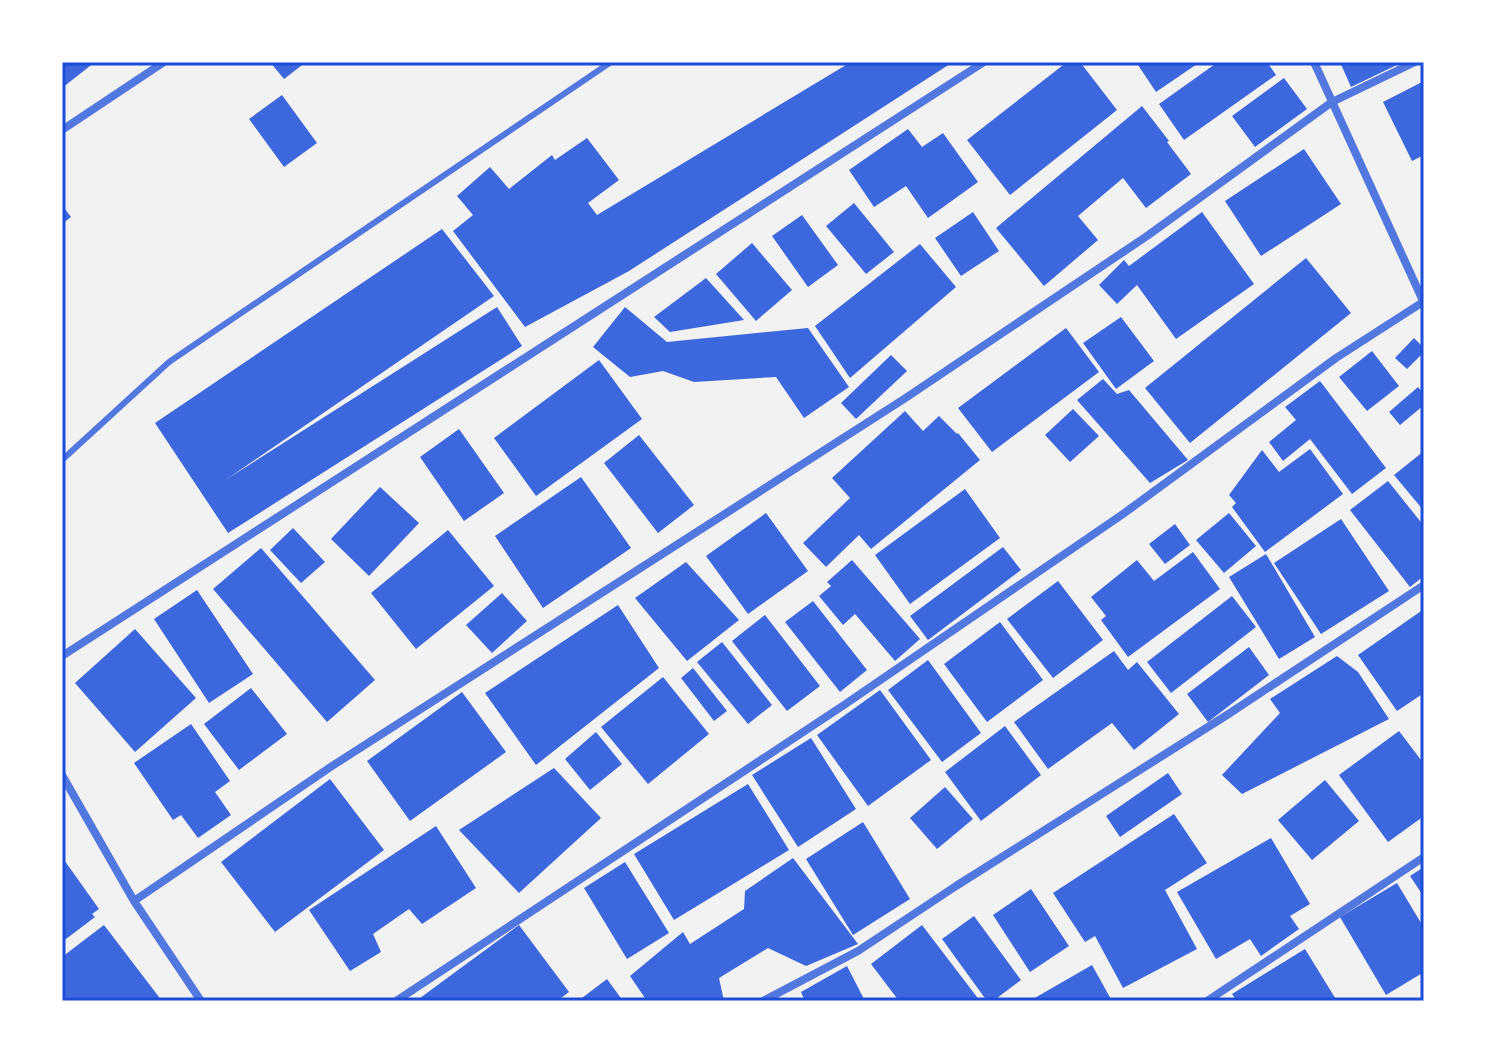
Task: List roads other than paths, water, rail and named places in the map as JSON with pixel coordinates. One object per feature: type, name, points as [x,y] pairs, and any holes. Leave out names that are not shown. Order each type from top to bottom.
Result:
[{"type":"street","points":[[62,130],[164,62]]},
{"type":"street","points":[[62,656],[984,62]]},
{"type":"street","points":[[396,1001],[844,705],[1123,514],[1336,358],[1424,302],[1314,62]]},
{"type":"street","points":[[134,901],[332,766],[904,399],[1147,236],[1332,102],[1415,62]]},
{"type":"street","points":[[763,1001],[858,951],[1424,585]]},
{"type":"street","points":[[62,775],[134,901],[201,1001]]},
{"type":"street","points":[[1207,1001],[1424,857]]},
{"type":"lane","points":[[62,460],[169,362],[611,62]]}]
